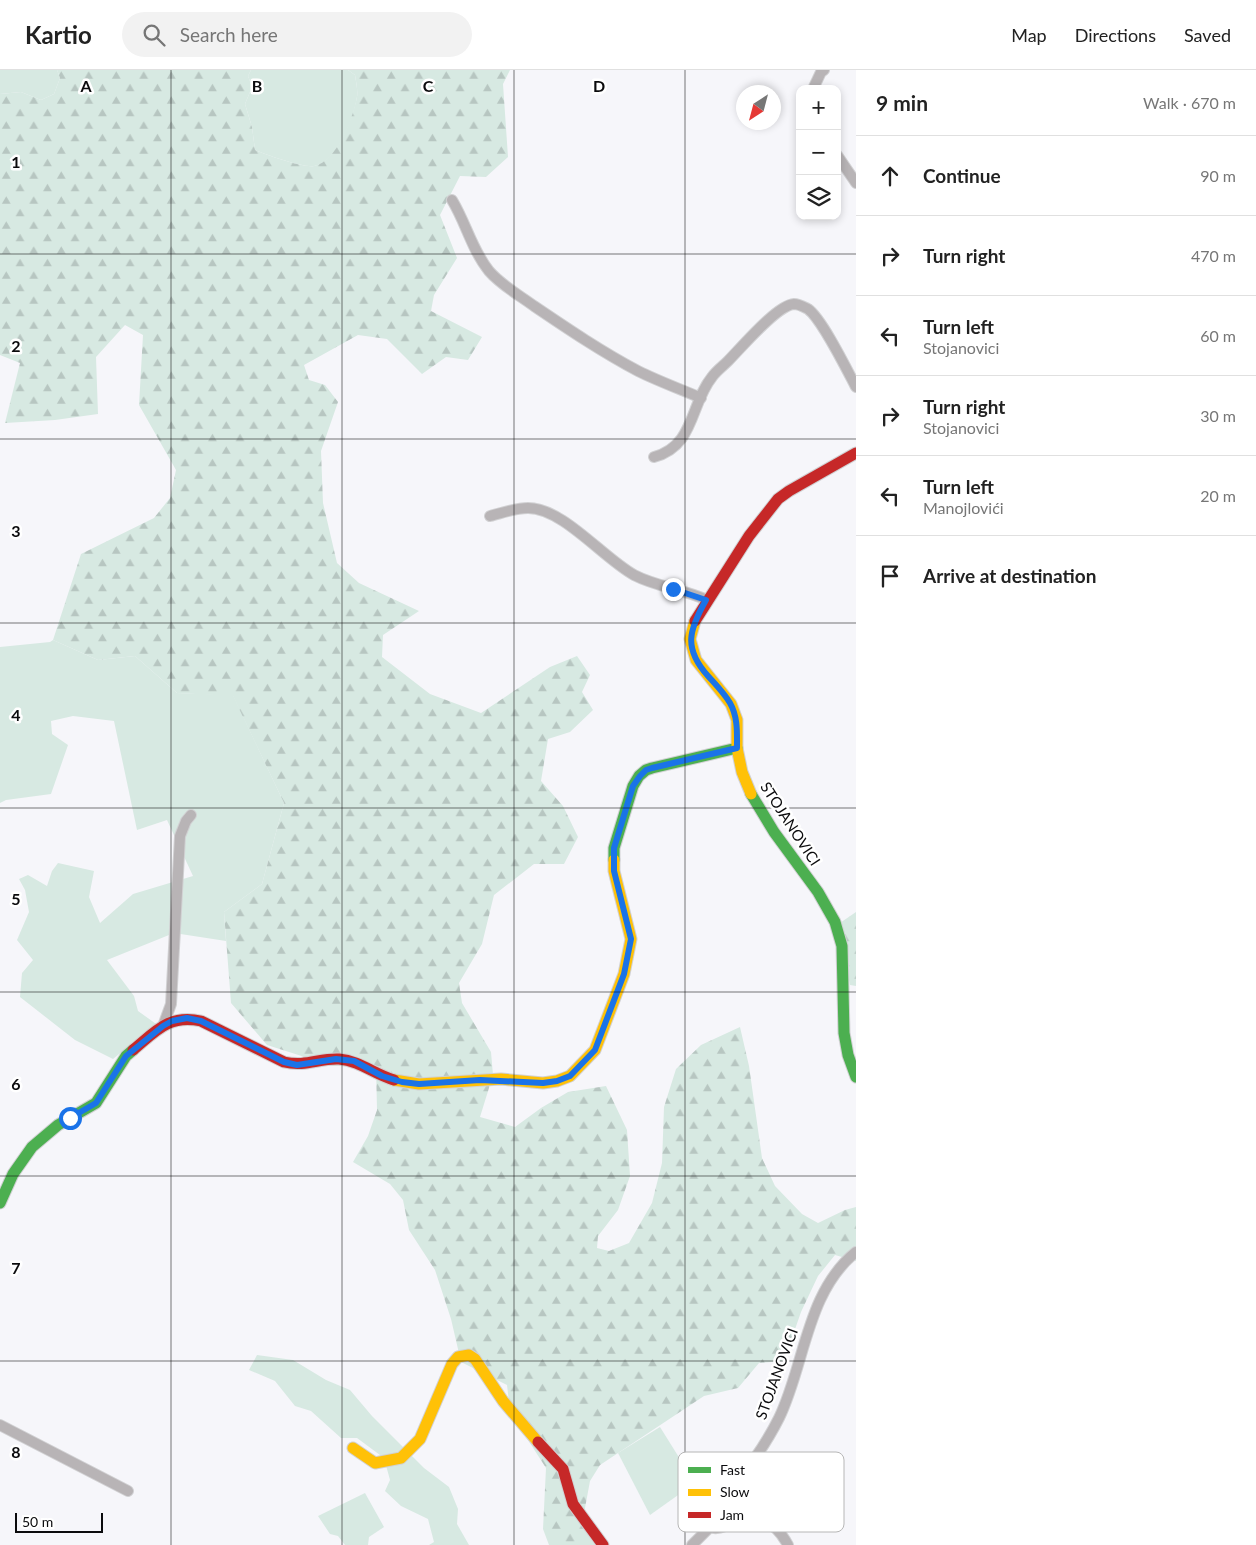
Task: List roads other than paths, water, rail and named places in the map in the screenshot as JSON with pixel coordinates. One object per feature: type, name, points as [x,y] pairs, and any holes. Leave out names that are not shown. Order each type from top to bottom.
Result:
[{"type":"street","points":[[815,85],[821,72],[824,70]]},
{"type":"street","points":[[841,161],[856,183]]},
{"type":"street","points":[[452,200],[478,256],[490,272],[509,288],[568,329],[612,356],[664,383],[701,398]]},
{"type":"street","points":[[654,457],[663,455],[674,448],[685,434],[712,376],[780,310],[793,304],[802,306],[810,311],[818,321],[856,387]]},
{"type":"street","name":"STOJANOVICI","points":[[856,453],[778,499],[748,536],[706,600],[695,621],[690,639],[696,660],[730,704],[736,720],[737,748],[742,772],[753,799],[774,832],[818,892],[836,922],[842,946],[845,1010],[844,1033],[848,1055],[856,1077]]},
{"type":"street","points":[[490,516],[519,508],[544,510],[565,523],[613,561],[636,576],[706,600]]},
{"type":"street","points":[[0,1203],[13,1174],[32,1148],[58,1125],[96,1103],[126,1056],[172,1021],[187,1018],[201,1021],[284,1062],[297,1065],[336,1059],[354,1061],[382,1076],[402,1082],[419,1084],[501,1080],[543,1083],[557,1081],[570,1076],[595,1050],[624,974],[631,939],[614,871],[614,848],[633,786],[646,770],[737,748]]},
{"type":"street","points":[[163,1026],[171,1004],[172,995],[180,836],[186,821],[191,815]]},
{"type":"street","name":"STOJANOVICI","points":[[759,1452],[779,1417],[790,1392],[797,1364],[819,1302],[835,1274],[856,1252]]},
{"type":"street","points":[[353,1448],[375,1463],[401,1458],[420,1439],[452,1364],[458,1357],[469,1355],[475,1359],[503,1401],[563,1468],[573,1504],[603,1545]]},
{"type":"street","points":[[0,1425],[128,1491]]},
{"type":"street","points":[[692,1545],[704,1532]]},
{"type":"street","points":[[778,1532],[788,1545]]}]
